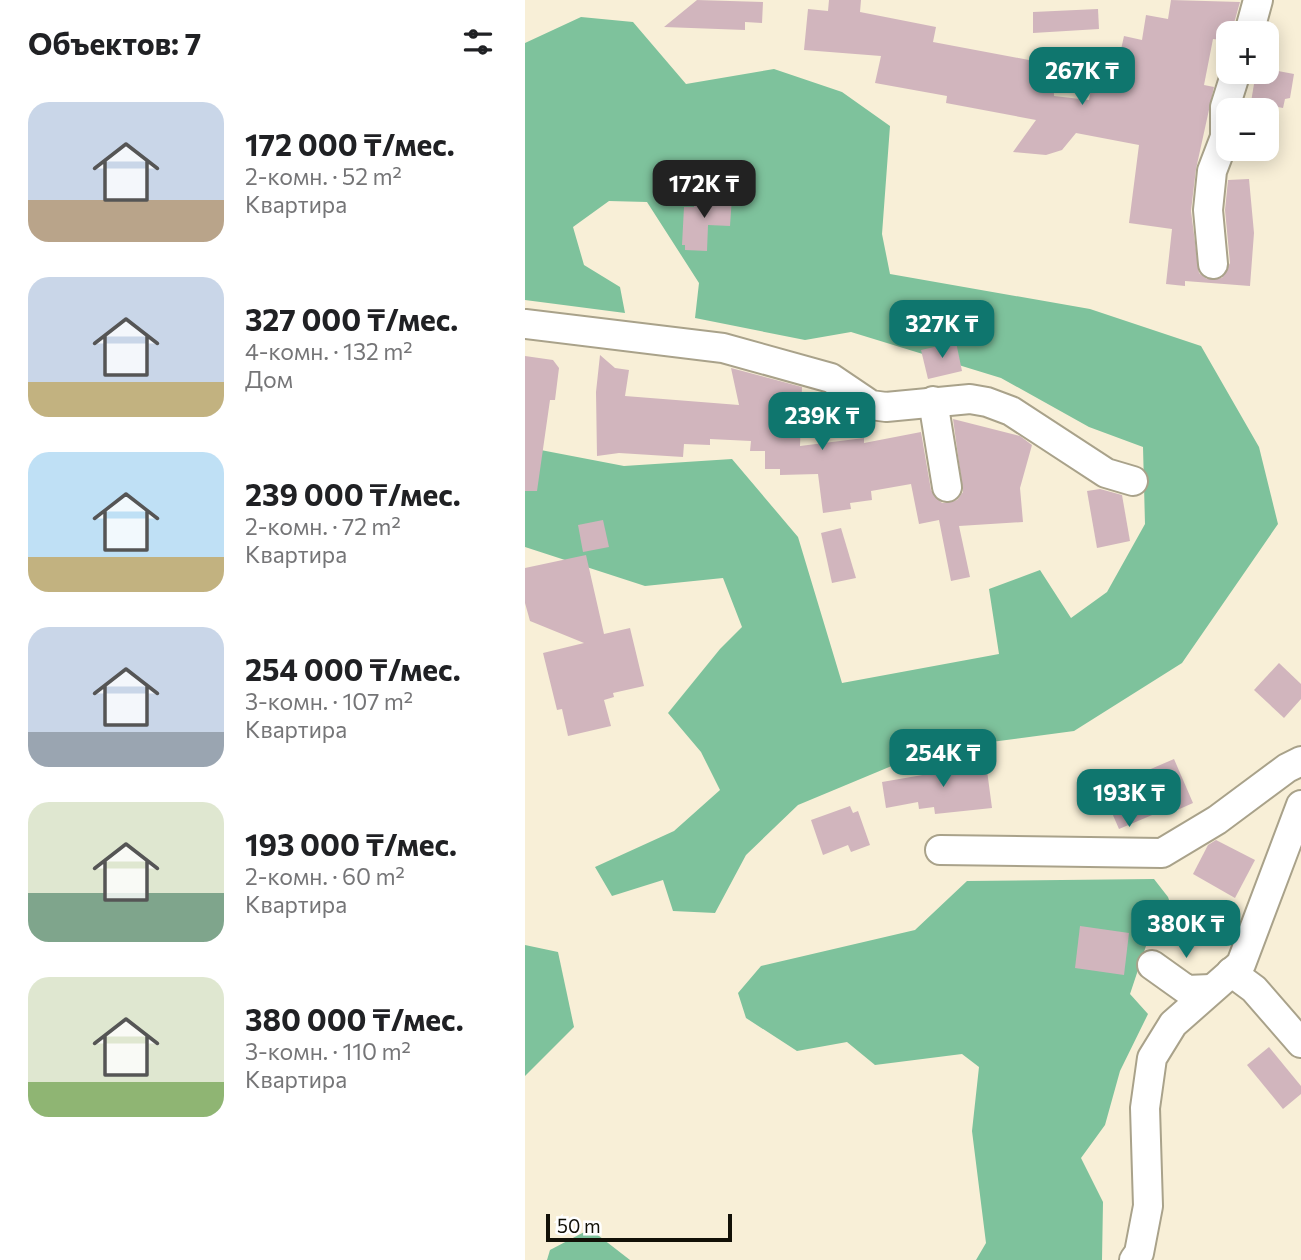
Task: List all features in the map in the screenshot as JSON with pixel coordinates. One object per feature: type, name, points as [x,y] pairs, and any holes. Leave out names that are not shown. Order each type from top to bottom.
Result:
[{"type":"street","points":[[1252,21],[1258,0]]},
{"type":"street","points":[[1213,264],[1208,209],[1212,172],[1225,137],[1225,107],[1232,84]]},
{"type":"street","points":[[525,324],[723,348],[831,378],[871,405],[886,407],[970,399],[1011,411],[1106,473],[1133,481]]},
{"type":"street","points":[[933,401],[940,427],[947,487]]},
{"type":"street","points":[[940,850],[1162,853],[1217,820],[1287,768],[1301,761]]},
{"type":"street","points":[[1135,1260],[1139,1253],[1148,1206],[1145,1108],[1151,1058],[1174,1024],[1241,964],[1301,805]]},
{"type":"street","points":[[1151,965],[1187,990],[1221,981],[1254,989],[1301,1043]]},
{"type":"green space","points":[[581,17],[633,22],[686,84],[774,69],[842,92],[890,126],[882,234],[890,274],[1090,309],[1201,346],[1259,447],[1278,524],[1182,663],[1074,731],[930,750],[798,805],[746,855],[715,913],[673,911],[663,880],[612,896],[595,867],[674,831],[720,790],[701,752],[668,713],[720,649],[742,627],[723,578],[645,586],[525,547],[525,447],[624,466],[732,459],[798,537],[842,683],[999,654],[989,589],[1040,570],[1071,618],[1107,592],[1145,524],[1143,447],[1089,427],[1001,378],[851,332],[805,340],[695,318],[699,283],[647,202],[609,201],[573,227],[584,265],[620,287],[625,313],[525,300],[525,43]]},
{"type":"green space","points":[[1154,879],[1168,897],[1182,936],[1147,943],[1130,994],[1148,1014],[1120,1071],[1105,1125],[1081,1158],[1103,1202],[1102,1260],[976,1260],[986,1243],[972,1131],[979,1067],[962,1054],[875,1065],[847,1042],[797,1051],[746,1018],[738,993],[761,966],[915,930],[967,881]]},
{"type":"green space","points":[[525,945],[558,952],[574,1027],[525,1076]]},
{"type":"green space","points":[[590,1229],[630,1260],[547,1260],[550,1250]]},
{"type":"building","points":[[697,0],[763,2],[762,23],[745,22],[745,30],[664,27]]},
{"type":"building","points":[[829,0],[861,0],[860,12],[936,27],[933,42],[1034,61],[1034,55],[1053,59],[1054,96],[1089,100],[1095,68],[1116,72],[1124,36],[1142,40],[1146,15],[1168,19],[1171,0],[1240,2],[1235,21],[1216,21],[1216,39],[1213,39],[1204,85],[1214,87],[1196,169],[1191,211],[1199,273],[1207,279],[1222,278],[1230,263],[1225,210],[1228,180],[1249,179],[1254,233],[1250,286],[1185,281],[1185,286],[1166,284],[1172,229],[1129,223],[1139,145],[1076,133],[1062,150],[1046,155],[1013,152],[1036,120],[946,103],[947,96],[875,83],[881,56],[804,50],[808,9],[828,11]]},
{"type":"building","points":[[1098,9],[1099,29],[1033,33],[1033,12]]},
{"type":"building","points":[[1279,71],[1294,74],[1290,98],[1285,99],[1283,108],[1279,107],[1279,98],[1252,98],[1254,84],[1279,84]]},
{"type":"building","points":[[694,194],[732,197],[730,226],[708,225],[707,251],[685,250],[685,245],[682,245],[684,207],[694,207]]},
{"type":"building","points":[[956,342],[962,371],[928,379],[921,350]]},
{"type":"building","points":[[600,355],[615,368],[629,370],[625,396],[739,405],[731,368],[802,387],[800,446],[864,438],[864,443],[921,432],[931,490],[942,503],[957,500],[963,492],[953,419],[1020,436],[1032,445],[1020,488],[1023,522],[959,526],[970,577],[951,581],[939,520],[919,524],[911,484],[871,491],[872,500],[850,503],[851,509],[823,513],[818,474],[780,475],[780,469],[765,469],[765,451],[750,451],[751,441],[710,439],[710,445],[684,444],[683,457],[619,453],[597,456],[596,392]]},
{"type":"building","points":[[525,356],[553,360],[559,368],[555,400],[550,400],[537,491],[525,491]]},
{"type":"building","points":[[1100,489],[1122,495],[1130,541],[1097,548],[1087,491]]},
{"type":"building","points":[[603,520],[609,547],[583,552],[578,525]]},
{"type":"building","points":[[841,528],[856,578],[832,583],[821,533]]},
{"type":"building","points":[[586,555],[604,634],[630,628],[644,686],[613,693],[614,697],[604,700],[611,726],[568,736],[562,709],[557,710],[543,653],[584,643],[530,621],[525,603],[525,568]]},
{"type":"building","points":[[1279,663],[1301,684],[1301,699],[1284,718],[1254,690]]},
{"type":"building","points":[[1174,759],[1193,803],[1166,815],[1164,810],[1119,829],[1102,790]]},
{"type":"building","points":[[971,762],[971,765],[986,763],[992,808],[935,814],[934,807],[919,809],[918,802],[886,808],[882,782],[934,773],[933,768]]},
{"type":"building","points":[[850,806],[853,813],[858,811],[870,845],[851,852],[848,845],[823,855],[811,820]]},
{"type":"building","points":[[1216,840],[1255,860],[1235,898],[1193,874],[1208,845]]},
{"type":"building","points":[[1080,926],[1129,933],[1124,975],[1075,968]]},
{"type":"building","points":[[1269,1047],[1301,1086],[1301,1094],[1283,1109],[1247,1065]]}]
